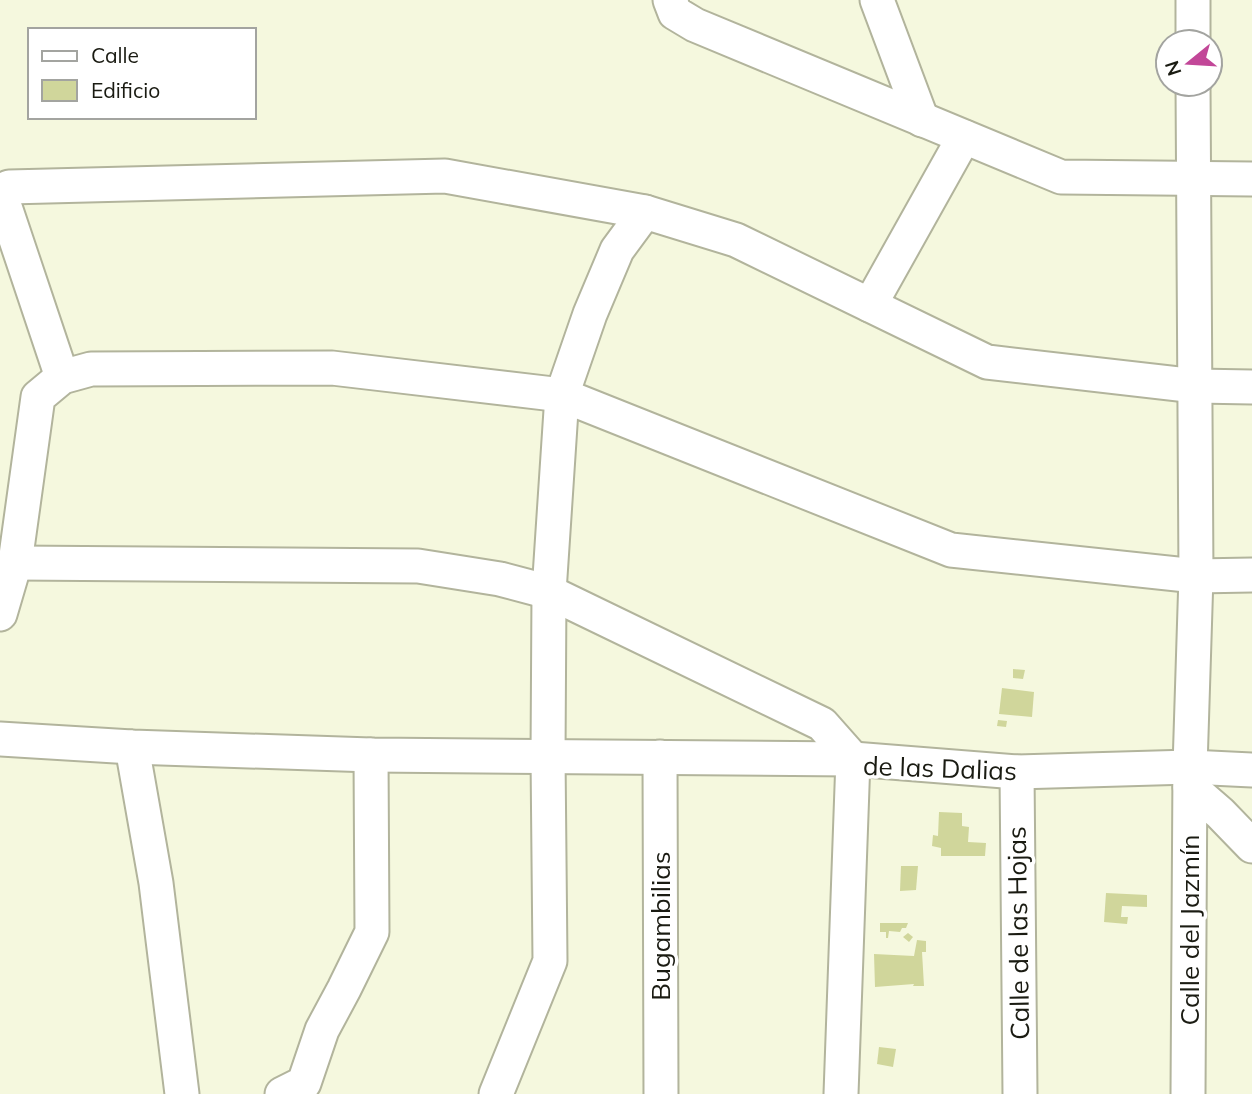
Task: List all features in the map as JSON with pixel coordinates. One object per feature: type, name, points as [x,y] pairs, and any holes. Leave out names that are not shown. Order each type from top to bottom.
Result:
[{"type":"street","points":[[670,0],[675,13],[695,24],[1061,177],[1252,179]]},
{"type":"street","points":[[877,0],[922,120]]},
{"type":"street","points":[[1193,0],[1193,28]]},
{"type":"street","name":"Calle del Jazmín","points":[[1188,1094],[1190,777],[1196,576],[1194,98]]},
{"type":"street","points":[[870,305],[964,137]]},
{"type":"street","points":[[62,377],[0,191],[9,187],[445,176],[645,212],[736,240],[987,362],[1196,386],[1252,387]]},
{"type":"street","points":[[496,1094],[550,961],[549,592],[562,395],[590,314],[617,250],[645,212]]},
{"type":"street","points":[[0,614],[15,562],[38,397],[62,377],[91,369],[332,368],[562,395],[951,550],[1196,576],[1252,575]]},
{"type":"street","points":[[15,562],[418,566],[500,579],[549,592],[822,724],[853,759]]},
{"type":"street","points":[[0,739],[132,747],[371,755],[853,759]]},
{"type":"street","points":[[132,747],[156,883],[182,1094]]},
{"type":"street","points":[[282,1094],[304,1083],[321,1030],[372,932],[371,755]]},
{"type":"street","name":"Bugambilias","points":[[660,757],[661,1094]]},
{"type":"street","name":"de las Dalias","points":[[841,1094],[853,759],[1017,772],[1190,777],[1252,770]]},
{"type":"street","name":"Calle de las Hojas","points":[[1017,772],[1020,1094]]},
{"type":"street","points":[[1190,777],[1252,846]]},
{"type":"building","points":[[1013,669],[1025,670],[1023,679],[1013,678]]},
{"type":"building","points":[[1002,688],[1034,692],[1032,717],[999,714]]},
{"type":"building","points":[[998,720],[1007,721],[1006,727],[997,726]]},
{"type":"building","points":[[939,812],[962,813],[962,826],[969,827],[968,842],[986,843],[985,856],[941,856],[941,848],[932,846],[933,835],[938,836]]},
{"type":"building","points":[[901,866],[918,866],[916,890],[900,891]]},
{"type":"building","points":[[1106,893],[1147,895],[1147,907],[1122,906],[1121,917],[1128,917],[1127,924],[1104,922]]},
{"type":"building","points":[[880,923],[908,923],[900,932],[889,931],[886,938],[886,932],[880,932]]},
{"type":"building","points":[[908,933],[913,937],[909,942],[903,937]]},
{"type":"building","points":[[917,940],[926,941],[926,952],[922,952],[924,986],[913,986],[914,984],[875,987],[874,954],[914,956]]},
{"type":"building","points":[[879,1047],[896,1049],[893,1067],[877,1064]]}]
